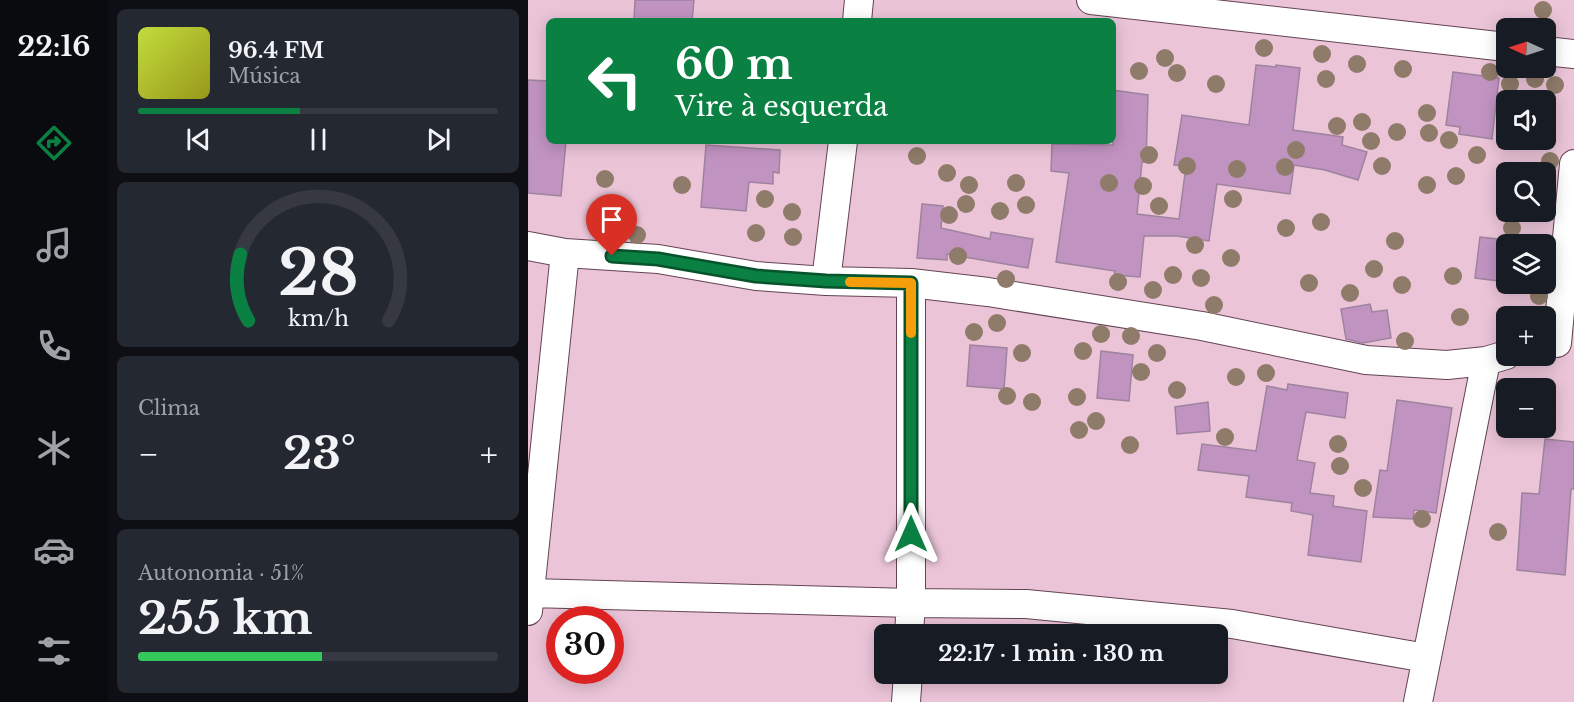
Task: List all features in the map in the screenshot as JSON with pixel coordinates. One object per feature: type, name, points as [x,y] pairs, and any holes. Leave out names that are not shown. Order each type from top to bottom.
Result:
[{"type":"street","points":[[857,18],[859,0]]},
{"type":"street","points":[[1091,0],[1496,46]]},
{"type":"street","points":[[1556,52],[1574,54]]},
{"type":"street","points":[[826,281],[843,144]]},
{"type":"street","points":[[1559,344],[1574,164]]},
{"type":"street","points":[[528,246],[565,253],[658,259],[756,276],[826,281],[911,283],[988,292],[1202,326],[1366,360],[1447,365],[1496,358],[1426,658],[1418,702]]},
{"type":"street","points":[[565,253],[529,602],[1026,604],[1232,624],[1426,658]]},
{"type":"street","points":[[910,624],[911,283]]},
{"type":"street","points":[[906,702],[907,684]]},
{"type":"building","points":[[635,0],[694,0],[692,18],[634,18]]},
{"type":"building","points":[[1256,65],[1300,68],[1293,130],[1343,137],[1342,145],[1367,152],[1358,180],[1325,170],[1294,165],[1290,194],[1217,184],[1209,241],[1177,236],[1144,236],[1140,277],[1114,275],[1115,271],[1056,262],[1069,173],[1051,171],[1052,144],[1116,144],[1116,90],[1148,95],[1146,162],[1142,162],[1137,214],[1179,219],[1186,166],[1174,165],[1182,115],[1249,125]]},
{"type":"building","points":[[1453,72],[1499,78],[1492,139],[1459,134],[1460,127],[1446,125]]},
{"type":"building","points":[[528,80],[546,81],[546,144],[566,144],[561,196],[528,193]]},
{"type":"building","points":[[706,145],[780,150],[779,173],[773,172],[773,184],[749,182],[746,211],[701,207]]},
{"type":"building","points":[[922,204],[943,206],[941,228],[990,239],[991,232],[1033,239],[1028,268],[947,254],[947,260],[917,258]]},
{"type":"building","points":[[1480,237],[1496,239],[1496,281],[1475,278]]},
{"type":"building","points":[[1370,304],[1372,312],[1387,310],[1391,338],[1363,343],[1346,339],[1341,309]]},
{"type":"building","points":[[970,345],[1007,348],[1004,389],[967,386]]},
{"type":"building","points":[[1101,351],[1133,355],[1129,401],[1097,398]]},
{"type":"building","points":[[1288,384],[1348,393],[1345,418],[1306,412],[1297,460],[1315,463],[1310,493],[1334,496],[1333,506],[1367,511],[1361,562],[1308,555],[1313,515],[1291,511],[1292,503],[1246,497],[1249,476],[1198,470],[1202,444],[1256,451],[1267,386],[1287,390]]},
{"type":"building","points":[[1397,400],[1452,408],[1436,513],[1414,510],[1413,519],[1373,517],[1380,470],[1387,471]]},
{"type":"building","points":[[1208,402],[1210,431],[1177,434],[1175,407]]},
{"type":"building","points":[[1545,439],[1574,442],[1574,489],[1571,489],[1565,575],[1517,570],[1522,493],[1539,494]]},
{"type":"slow traffic","points":[[850,282],[911,283],[911,333]]},
{"type":"route","points":[[612,256],[658,259],[756,276],[826,281],[911,283],[911,534]]}]
